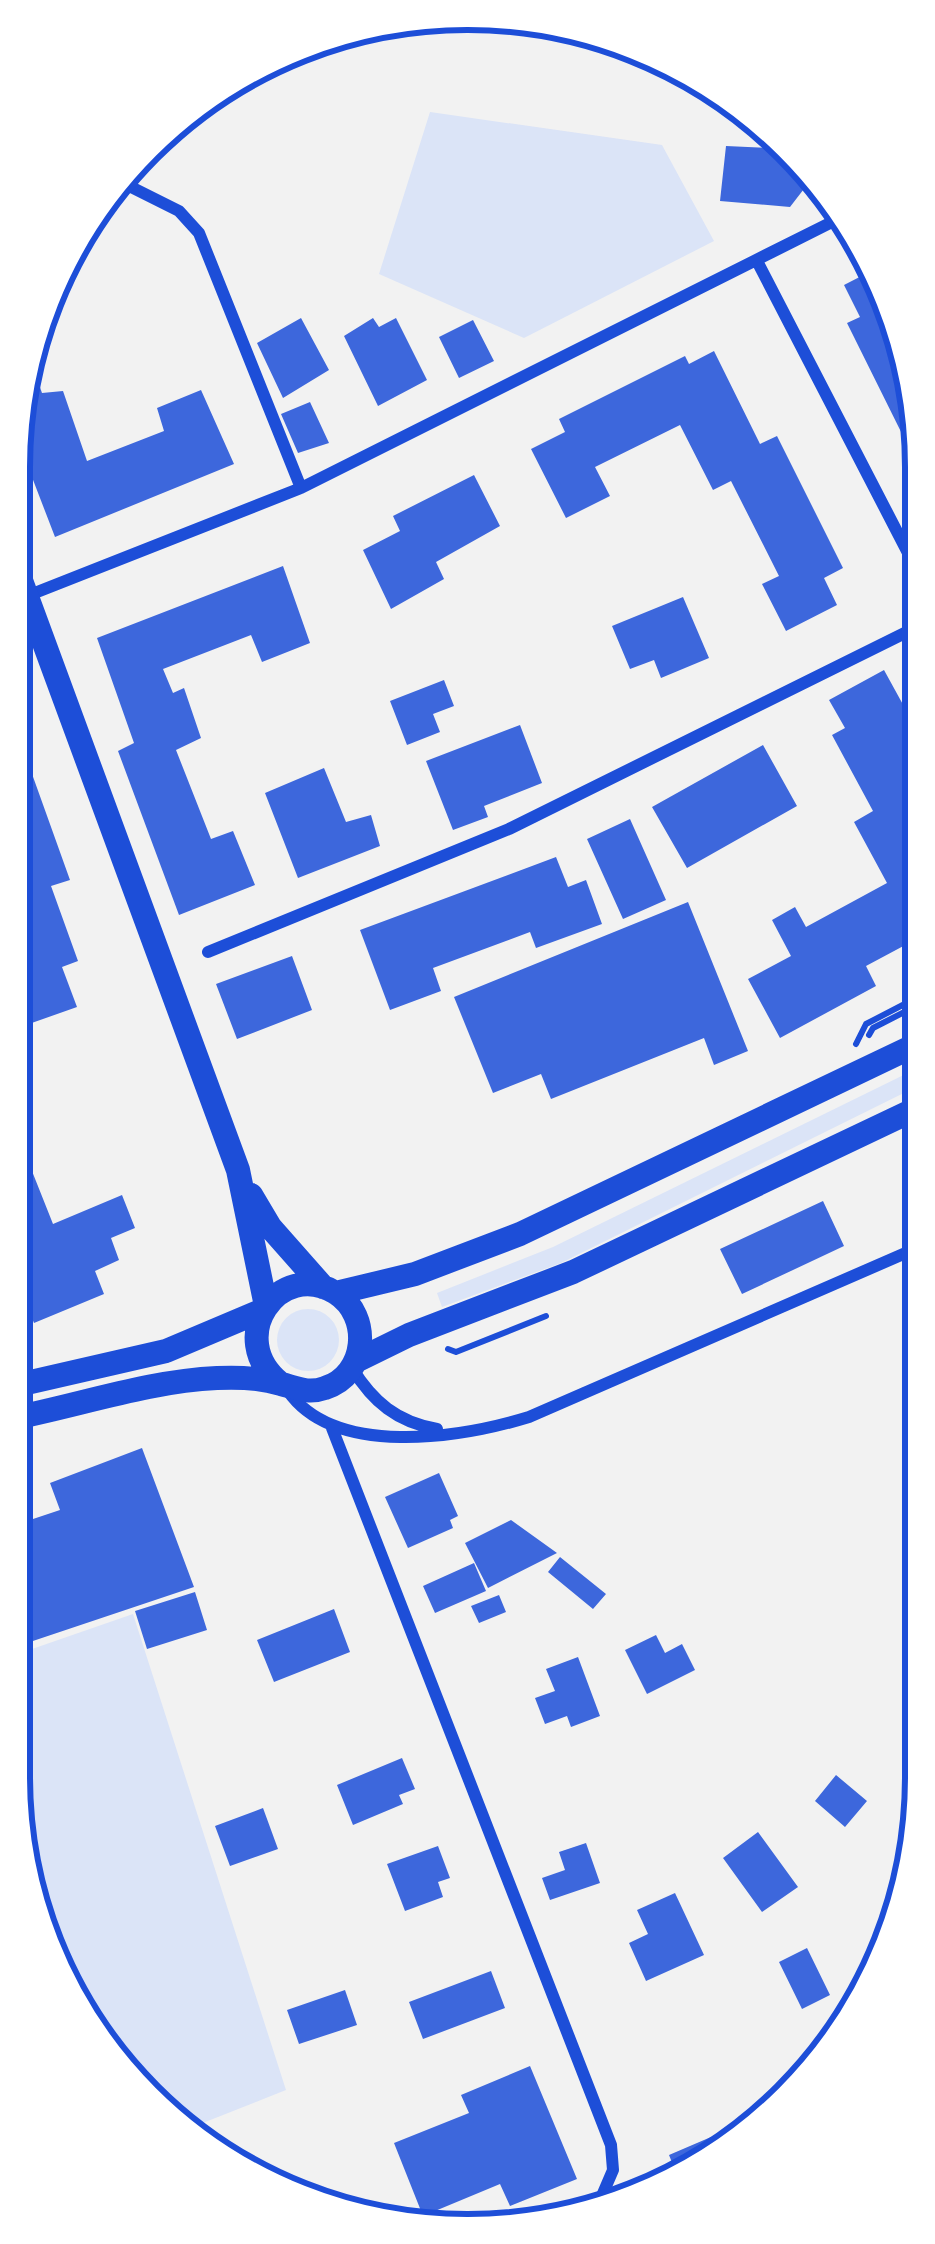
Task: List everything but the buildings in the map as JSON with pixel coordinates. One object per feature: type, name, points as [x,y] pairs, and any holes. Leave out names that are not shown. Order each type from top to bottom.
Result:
[{"type":"main road","points":[[30,604],[238,1170],[265,1308],[257,1323],[256,1350],[269,1375],[282,1384]]},
{"type":"main road","points":[[30,1383],[166,1351],[265,1308],[292,1288],[329,1290],[415,1274],[520,1234],[905,1050]]},
{"type":"main road","points":[[30,1415],[205,1379],[321,1390],[354,1365],[409,1335],[594,1263],[905,1114]]},
{"type":"main road","points":[[238,1170],[270,1227],[329,1290],[351,1306],[361,1342],[354,1365]]},
{"type":"street","points":[[132,187],[179,211],[199,233],[302,488]]},
{"type":"street","points":[[30,595],[302,488],[830,223]]},
{"type":"street","points":[[757,261],[905,547]]},
{"type":"street","points":[[208,952],[530,820],[905,632]]},
{"type":"street","points":[[282,1384],[303,1411],[332,1428],[363,1435],[400,1437],[501,1425],[905,1253]]},
{"type":"street","points":[[354,1365],[375,1400],[399,1418],[418,1426],[456,1430]]},
{"type":"street","points":[[332,1428],[611,2145],[613,2170],[603,2192]]},
{"type":"shaded area","points":[[430,112],[662,145],[714,241],[524,338],[379,274]]},
{"type":"shaded area","points":[[905,1074],[905,1092],[561,1263],[442,1307],[437,1293],[553,1247]]},
{"type":"shaded area","points":[[308,1309],[330,1318],[339,1340],[330,1362],[308,1371],[286,1362],[277,1340],[286,1318]]},
{"type":"shaded area","points":[[133,1614],[286,2090],[201,2124],[139,2065],[89,1995],[63,1944],[38,1862],[31,1805],[30,1650]]}]
